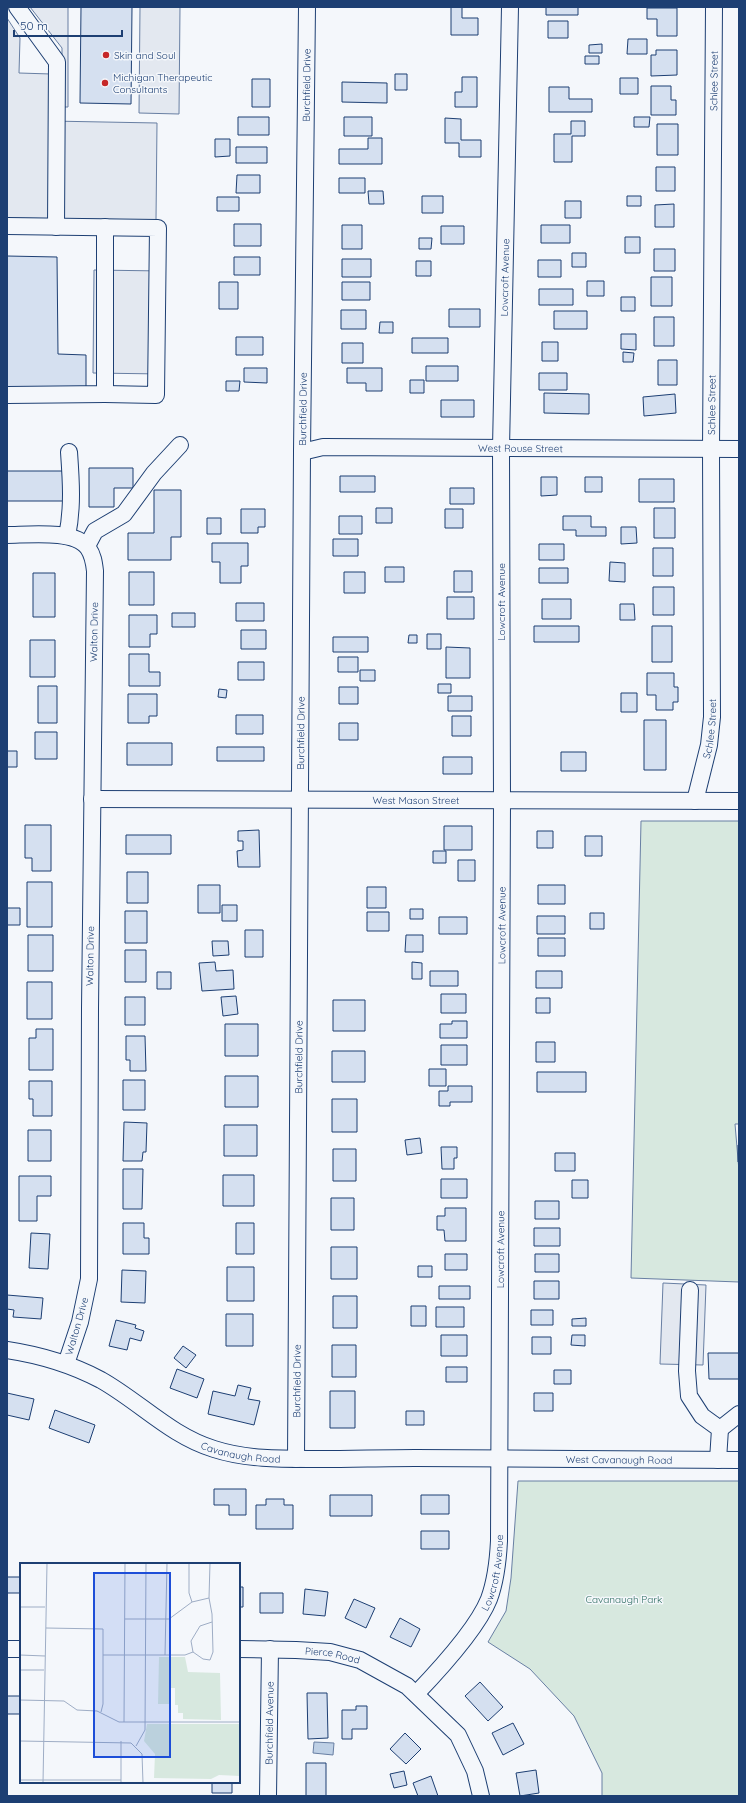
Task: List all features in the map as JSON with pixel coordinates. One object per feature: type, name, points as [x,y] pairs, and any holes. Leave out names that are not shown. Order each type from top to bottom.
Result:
[{"type":"street","points":[[17,7],[57,62],[56,227]]},
{"type":"street","name":"Burchfield Drive","points":[[296,1459],[302,452],[307,7]]},
{"type":"street","name":"Lowcroft Avenue","points":[[416,1694],[477,1622],[489,1599],[497,1571],[499,1541],[502,801],[501,448],[510,7]]},
{"type":"street","name":"Schlee Street","points":[[695,801],[709,746],[712,716],[711,449],[714,7]]},
{"type":"street","points":[[7,226],[158,228],[156,395],[7,394]]},
{"type":"street","points":[[104,227],[104,394]]},
{"type":"street","points":[[7,535],[67,536],[79,540],[87,546],[95,531],[124,514],[154,473],[180,445]]},
{"type":"street","name":"West Rouse Street","points":[[302,452],[322,447],[739,449]]},
{"type":"street","points":[[67,536],[71,512],[69,452]]},
{"type":"street","name":"Walton Drive","points":[[66,1364],[80,1322],[89,1279],[95,571],[93,557],[87,546]]},
{"type":"street","name":"West Mason Street","points":[[92,799],[739,801]]},
{"type":"street","points":[[690,1290],[686,1371],[689,1396],[702,1416],[720,1429]]},
{"type":"street","name":"Cavanaugh Road","points":[[7,1350],[32,1354],[66,1364],[101,1381],[137,1404],[175,1432],[214,1449],[248,1456],[296,1459],[499,1458]]},
{"type":"street","points":[[718,1460],[720,1429],[739,1414]]},
{"type":"street","name":"West Cavanaugh Road","points":[[499,1458],[739,1460]]},
{"type":"street","points":[[7,1649],[20,1649]]},
{"type":"street","name":"Pierce Road","points":[[240,1649],[330,1652],[360,1660],[407,1686],[416,1694]]},
{"type":"street","name":"Burchfield Avenue","points":[[268,1796],[270,1649]]},
{"type":"street","points":[[416,1694],[458,1735],[474,1771],[481,1796]]},
{"type":"green space","points":[[641,821],[739,821],[739,1124],[735,1124],[739,1171],[739,1282],[631,1278]]},
{"type":"green space","name":"Cavanaugh Park","points":[[518,1481],[739,1481],[739,1796],[602,1796],[602,1773],[574,1716],[530,1669],[488,1642],[506,1611],[511,1578]]},
{"type":"shaded area","points":[[30,7],[68,7],[68,107],[62,107],[62,48]]},
{"type":"shaded area","points":[[140,7],[180,7],[179,114],[139,113]]},
{"type":"shaded area","points":[[7,18],[20,38],[19,73],[51,74],[50,121],[157,123],[156,220],[7,218]]},
{"type":"shaded area","points":[[94,270],[163,271],[162,374],[93,373]]},
{"type":"shaded area","points":[[663,1283],[706,1285],[703,1365],[660,1364]]},
{"type":"water","points":[[314,1742],[334,1743],[333,1755],[313,1753]]},
{"type":"building","points":[[81,7],[132,7],[131,104],[80,103]]},
{"type":"building","points":[[451,7],[462,7],[462,18],[478,18],[478,35],[451,35]]},
{"type":"building","points":[[546,7],[578,7],[578,15],[546,15]]},
{"type":"building","points":[[647,8],[677,8],[677,36],[657,36],[657,19],[647,19]]},
{"type":"building","points":[[548,21],[568,21],[568,38],[548,38]]},
{"type":"building","points":[[628,39],[647,39],[647,54],[627,54]]},
{"type":"building","points":[[602,44],[602,53],[589,53],[589,45]]},
{"type":"building","points":[[656,50],[677,50],[677,75],[651,76],[651,55],[656,55]]},
{"type":"building","points":[[585,56],[599,56],[599,64],[585,64]]},
{"type":"building","points":[[395,74],[407,74],[407,90],[395,90]]},
{"type":"building","points":[[462,77],[477,77],[477,107],[455,107],[455,92],[462,92]]},
{"type":"building","points":[[620,78],[638,78],[638,94],[620,94]]},
{"type":"building","points":[[252,79],[270,79],[270,107],[252,107]]},
{"type":"building","points":[[342,82],[387,83],[387,103],[342,102]]},
{"type":"building","points":[[651,86],[671,86],[671,100],[676,100],[676,115],[651,115]]},
{"type":"building","points":[[549,87],[569,87],[569,99],[592,99],[592,112],[549,112]]},
{"type":"building","points":[[238,117],[269,117],[269,135],[238,135]]},
{"type":"building","points":[[344,117],[372,117],[372,136],[344,136]]},
{"type":"building","points":[[634,117],[650,117],[649,127],[634,127]]},
{"type":"building","points":[[445,118],[461,119],[461,140],[481,140],[481,157],[459,157],[459,143],[445,143]]},
{"type":"building","points":[[571,121],[585,121],[585,136],[572,136],[572,162],[554,162],[554,134],[571,134]]},
{"type":"building","points":[[657,124],[678,124],[678,155],[657,155]]},
{"type":"building","points":[[368,138],[382,138],[382,164],[339,164],[339,149],[368,149]]},
{"type":"building","points":[[215,139],[230,139],[230,156],[215,157]]},
{"type":"building","points":[[236,147],[267,147],[267,163],[236,163]]},
{"type":"building","points":[[656,167],[675,167],[675,191],[656,191]]},
{"type":"building","points":[[237,175],[260,175],[260,193],[236,193]]},
{"type":"building","points":[[339,178],[365,178],[365,193],[339,193]]},
{"type":"building","points":[[368,191],[383,191],[384,204],[369,204]]},
{"type":"building","points":[[422,196],[443,196],[443,213],[422,213]]},
{"type":"building","points":[[627,196],[641,196],[641,206],[627,206]]},
{"type":"building","points":[[217,197],[239,197],[239,211],[217,211]]},
{"type":"building","points":[[565,201],[581,201],[581,218],[565,218]]},
{"type":"building","points":[[674,204],[674,227],[655,227],[655,205]]},
{"type":"building","points":[[234,224],[261,224],[261,246],[234,246]]},
{"type":"building","points":[[342,225],[362,225],[362,249],[342,249]]},
{"type":"building","points":[[541,225],[570,225],[570,243],[541,243]]},
{"type":"building","points":[[441,226],[464,226],[464,244],[441,244]]},
{"type":"building","points":[[625,237],[640,237],[640,253],[625,253]]},
{"type":"building","points":[[419,238],[432,238],[431,249],[419,249]]},
{"type":"building","points":[[654,249],[675,249],[675,271],[654,271]]},
{"type":"building","points":[[572,253],[586,253],[586,267],[572,267]]},
{"type":"building","points":[[7,256],[57,257],[58,354],[86,355],[86,389],[7,388]]},
{"type":"building","points":[[234,257],[260,257],[260,275],[234,275]]},
{"type":"building","points":[[342,259],[371,259],[371,277],[342,277]]},
{"type":"building","points":[[538,260],[561,260],[561,277],[538,277]]},
{"type":"building","points":[[416,261],[431,261],[431,276],[416,276]]},
{"type":"building","points":[[651,277],[672,277],[672,306],[651,306]]},
{"type":"building","points":[[587,281],[604,281],[604,296],[587,296]]},
{"type":"building","points":[[219,282],[238,282],[238,309],[219,309]]},
{"type":"building","points":[[342,282],[370,282],[370,300],[342,300]]},
{"type":"building","points":[[539,289],[573,289],[573,305],[539,305]]},
{"type":"building","points":[[621,297],[635,297],[635,311],[621,311]]},
{"type":"building","points":[[449,309],[480,309],[480,327],[449,327]]},
{"type":"building","points":[[341,310],[366,310],[366,329],[341,329]]},
{"type":"building","points":[[554,311],[587,311],[587,329],[554,329]]},
{"type":"building","points":[[654,317],[674,317],[674,346],[654,346]]},
{"type":"building","points":[[380,322],[393,322],[393,333],[379,333]]},
{"type":"building","points":[[621,334],[636,334],[636,350],[621,349]]},
{"type":"building","points":[[236,337],[263,337],[263,355],[236,355]]},
{"type":"building","points":[[412,338],[448,338],[448,353],[412,353]]},
{"type":"building","points":[[542,342],[558,342],[558,361],[542,361]]},
{"type":"building","points":[[342,343],[363,343],[363,363],[342,363]]},
{"type":"building","points":[[623,352],[634,353],[633,362],[623,362]]},
{"type":"building","points":[[658,360],[677,360],[677,385],[658,385]]},
{"type":"building","points":[[426,366],[458,366],[458,381],[426,381]]},
{"type":"building","points":[[244,368],[267,368],[267,383],[244,382]]},
{"type":"building","points":[[347,368],[382,368],[382,391],[366,391],[366,383],[347,383]]},
{"type":"building","points":[[539,373],[567,373],[567,390],[539,390]]},
{"type":"building","points":[[410,380],[424,380],[424,393],[410,393]]},
{"type":"building","points":[[226,381],[240,381],[239,391],[226,391]]},
{"type":"building","points":[[544,393],[589,394],[589,414],[544,413]]},
{"type":"building","points":[[675,394],[676,413],[644,416],[643,397]]},
{"type":"building","points":[[441,400],[474,400],[474,417],[441,417]]},
{"type":"building","points":[[89,468],[133,468],[133,488],[114,488],[114,507],[89,507]]},
{"type":"building","points":[[7,471],[64,471],[64,501],[7,501]]},
{"type":"building","points":[[340,476],[375,476],[375,492],[340,492]]},
{"type":"building","points":[[541,477],[557,477],[557,495],[541,496]]},
{"type":"building","points":[[585,477],[602,477],[602,492],[585,492]]},
{"type":"building","points":[[639,479],[674,479],[674,502],[639,502]]},
{"type":"building","points":[[450,488],[474,488],[474,504],[450,504]]},
{"type":"building","points":[[154,490],[181,490],[181,537],[171,537],[171,560],[128,560],[128,533],[154,533]]},
{"type":"building","points":[[376,508],[392,508],[392,523],[376,523]]},
{"type":"building","points":[[654,508],[675,508],[675,538],[654,538]]},
{"type":"building","points":[[241,509],[265,509],[265,527],[258,527],[258,533],[241,533]]},
{"type":"building","points":[[445,509],[463,509],[463,528],[445,528]]},
{"type":"building","points":[[339,516],[362,516],[362,534],[339,534]]},
{"type":"building","points":[[563,516],[591,516],[591,527],[606,527],[606,536],[576,536],[576,530],[563,530]]},
{"type":"building","points":[[207,518],[221,518],[221,534],[207,534]]},
{"type":"building","points":[[621,527],[636,527],[637,543],[621,544]]},
{"type":"building","points":[[333,539],[358,539],[358,556],[333,556]]},
{"type":"building","points":[[212,543],[248,543],[248,566],[241,566],[241,583],[220,583],[220,562],[212,562]]},
{"type":"building","points":[[539,544],[564,544],[564,560],[539,560]]},
{"type":"building","points":[[653,548],[673,548],[673,576],[653,576]]},
{"type":"building","points":[[610,562],[625,563],[625,582],[609,581]]},
{"type":"building","points":[[385,567],[404,567],[404,582],[385,582]]},
{"type":"building","points":[[539,568],[568,568],[568,583],[539,583]]},
{"type":"building","points":[[454,571],[472,571],[472,592],[454,592]]},
{"type":"building","points":[[129,572],[154,572],[154,605],[129,605]]},
{"type":"building","points":[[344,572],[365,572],[365,593],[344,593]]},
{"type":"building","points":[[33,573],[55,573],[55,617],[33,617]]},
{"type":"building","points":[[653,587],[674,587],[674,615],[653,615]]},
{"type":"building","points":[[447,597],[474,597],[474,619],[447,619]]},
{"type":"building","points":[[542,599],[571,599],[571,619],[542,619]]},
{"type":"building","points":[[236,603],[264,603],[264,621],[236,621]]},
{"type":"building","points":[[620,604],[634,604],[635,620],[620,620]]},
{"type":"building","points":[[172,613],[195,613],[195,627],[172,627]]},
{"type":"building","points":[[129,615],[157,615],[157,634],[150,634],[150,647],[129,647]]},
{"type":"building","points":[[534,626],[579,626],[579,642],[534,642]]},
{"type":"building","points":[[652,626],[672,626],[672,662],[652,662]]},
{"type":"building","points":[[241,630],[266,630],[266,649],[241,649]]},
{"type":"building","points":[[427,634],[441,634],[441,649],[427,649]]},
{"type":"building","points":[[409,635],[417,635],[417,643],[408,643]]},
{"type":"building","points":[[333,637],[368,637],[368,652],[333,652]]},
{"type":"building","points":[[30,640],[55,640],[55,677],[30,677]]},
{"type":"building","points":[[446,647],[470,648],[470,678],[446,678]]},
{"type":"building","points":[[129,654],[149,654],[149,672],[160,672],[160,686],[129,686]]},
{"type":"building","points":[[338,657],[358,657],[358,672],[338,672]]},
{"type":"building","points":[[238,662],[264,662],[264,680],[238,680]]},
{"type":"building","points":[[360,670],[375,670],[375,681],[360,681]]},
{"type":"building","points":[[647,673],[674,673],[674,687],[678,687],[678,702],[673,702],[673,710],[656,710],[656,695],[647,695]]},
{"type":"building","points":[[438,684],[451,684],[451,693],[438,693]]},
{"type":"building","points":[[38,686],[57,686],[57,723],[38,723]]},
{"type":"building","points":[[339,687],[358,687],[358,704],[339,704]]},
{"type":"building","points":[[219,689],[227,690],[226,698],[218,697]]},
{"type":"building","points":[[621,693],[637,693],[637,712],[621,712]]},
{"type":"building","points":[[128,694],[157,694],[157,716],[149,716],[149,723],[128,723]]},
{"type":"building","points":[[448,696],[472,696],[472,711],[448,711]]},
{"type":"building","points":[[236,715],[263,715],[263,734],[236,734]]},
{"type":"building","points":[[452,716],[471,716],[471,736],[452,736]]},
{"type":"building","points":[[644,720],[666,720],[666,770],[644,770]]},
{"type":"building","points":[[339,723],[358,723],[358,740],[339,740]]},
{"type":"building","points":[[35,732],[57,732],[57,759],[35,759]]},
{"type":"building","points":[[127,743],[172,743],[172,765],[127,765]]},
{"type":"building","points":[[217,747],[264,747],[264,761],[217,761]]},
{"type":"building","points":[[7,751],[17,751],[17,767],[7,767]]},
{"type":"building","points":[[561,752],[586,752],[586,771],[561,771]]},
{"type":"building","points":[[443,757],[472,757],[472,774],[443,774]]},
{"type":"building","points":[[25,825],[51,825],[51,871],[32,871],[32,858],[25,858]]},
{"type":"building","points":[[444,826],[472,826],[472,850],[444,850]]},
{"type":"building","points":[[259,830],[260,867],[238,867],[237,851],[243,850],[243,841],[238,841],[238,831]]},
{"type":"building","points":[[537,831],[553,831],[553,848],[537,848]]},
{"type":"building","points":[[126,835],[171,835],[171,854],[126,854]]},
{"type":"building","points":[[585,836],[602,836],[602,856],[585,856]]},
{"type":"building","points":[[433,851],[446,851],[446,863],[433,863]]},
{"type":"building","points":[[458,860],[475,860],[475,881],[458,881]]},
{"type":"building","points":[[127,872],[148,872],[148,903],[127,903]]},
{"type":"building","points":[[27,882],[52,882],[52,927],[27,927]]},
{"type":"building","points":[[198,885],[220,885],[220,913],[198,913]]},
{"type":"building","points":[[538,885],[565,885],[565,904],[538,904]]},
{"type":"building","points":[[367,887],[386,887],[386,908],[367,908]]},
{"type":"building","points":[[222,905],[237,905],[237,921],[222,921]]},
{"type":"building","points":[[7,908],[20,908],[20,925],[7,925]]},
{"type":"building","points":[[410,909],[423,909],[423,919],[410,919]]},
{"type":"building","points":[[125,911],[147,911],[147,943],[125,943]]},
{"type":"building","points":[[367,912],[389,912],[389,931],[367,931]]},
{"type":"building","points":[[590,913],[604,913],[604,929],[590,929]]},
{"type":"building","points":[[537,916],[565,916],[565,934],[537,934]]},
{"type":"building","points":[[439,917],[467,917],[467,934],[439,934]]},
{"type":"building","points":[[245,930],[263,930],[263,957],[245,957]]},
{"type":"building","points":[[28,935],[53,935],[53,971],[28,971]]},
{"type":"building","points":[[406,935],[423,935],[423,952],[405,952]]},
{"type":"building","points":[[538,938],[565,938],[565,956],[538,956]]},
{"type":"building","points":[[212,941],[228,941],[229,955],[213,956]]},
{"type":"building","points":[[125,950],[146,950],[146,982],[125,982]]},
{"type":"building","points":[[215,962],[216,971],[233,970],[234,989],[202,991],[199,963]]},
{"type":"building","points":[[412,962],[422,963],[422,979],[412,979]]},
{"type":"building","points":[[430,971],[458,971],[458,986],[430,986]]},
{"type":"building","points":[[536,971],[562,971],[562,988],[536,988]]},
{"type":"building","points":[[157,972],[171,972],[171,989],[157,989]]},
{"type":"building","points":[[27,982],[52,982],[52,1019],[27,1019]]},
{"type":"building","points":[[441,994],[466,994],[466,1013],[441,1013]]},
{"type":"building","points":[[236,996],[238,1014],[223,1016],[221,997]]},
{"type":"building","points":[[125,997],[145,997],[145,1025],[125,1025]]},
{"type":"building","points":[[536,998],[550,998],[550,1013],[536,1013]]},
{"type":"building","points":[[333,1000],[365,1000],[365,1031],[333,1031]]},
{"type":"building","points":[[452,1021],[467,1021],[467,1038],[440,1038],[440,1024],[452,1024]]},
{"type":"building","points":[[225,1024],[258,1024],[258,1056],[225,1056]]},
{"type":"building","points":[[36,1029],[53,1029],[53,1070],[29,1070],[29,1038],[36,1038]]},
{"type":"building","points":[[126,1036],[145,1036],[146,1071],[130,1071],[130,1060],[126,1060]]},
{"type":"building","points":[[536,1042],[555,1042],[555,1062],[536,1062]]},
{"type":"building","points":[[441,1045],[467,1045],[467,1065],[441,1065]]},
{"type":"building","points":[[332,1051],[365,1051],[365,1082],[332,1082]]},
{"type":"building","points":[[429,1069],[446,1069],[446,1086],[429,1086]]},
{"type":"building","points":[[537,1072],[586,1072],[586,1092],[537,1092]]},
{"type":"building","points":[[225,1076],[258,1076],[258,1107],[225,1107]]},
{"type":"building","points":[[123,1080],[145,1080],[145,1110],[123,1110]]},
{"type":"building","points":[[29,1081],[52,1081],[52,1116],[33,1116],[33,1099],[29,1099]]},
{"type":"building","points":[[448,1086],[472,1086],[472,1102],[450,1102],[450,1106],[439,1106],[439,1091],[448,1091]]},
{"type":"building","points":[[332,1099],[357,1099],[357,1132],[332,1132]]},
{"type":"building","points":[[124,1122],[147,1123],[146,1152],[143,1152],[142,1161],[123,1161]]},
{"type":"building","points":[[224,1125],[257,1125],[257,1156],[224,1156]]},
{"type":"building","points":[[28,1130],[51,1130],[51,1161],[28,1161]]},
{"type":"building","points":[[420,1138],[422,1153],[407,1155],[405,1140]]},
{"type":"building","points":[[739,1145],[739,1162],[738,1162]]},
{"type":"building","points":[[441,1147],[457,1147],[457,1158],[454,1158],[454,1169],[442,1169]]},
{"type":"building","points":[[333,1149],[356,1149],[356,1181],[333,1181]]},
{"type":"building","points":[[555,1153],[575,1153],[575,1171],[555,1171]]},
{"type":"building","points":[[123,1169],[143,1169],[142,1209],[123,1209]]},
{"type":"building","points":[[223,1175],[254,1175],[254,1206],[223,1206]]},
{"type":"building","points":[[19,1176],[51,1176],[51,1196],[37,1196],[37,1221],[19,1221]]},
{"type":"building","points":[[441,1179],[467,1179],[467,1198],[441,1198]]},
{"type":"building","points":[[572,1180],[588,1180],[588,1198],[572,1198]]},
{"type":"building","points":[[331,1198],[354,1198],[354,1230],[331,1230]]},
{"type":"building","points":[[535,1201],[559,1201],[559,1219],[535,1219]]},
{"type":"building","points":[[445,1208],[466,1208],[466,1241],[445,1241],[444,1230],[437,1230],[437,1216],[445,1216]]},
{"type":"building","points":[[123,1223],[144,1223],[144,1238],[149,1238],[149,1254],[123,1254]]},
{"type":"building","points":[[236,1223],[254,1223],[254,1254],[236,1254]]},
{"type":"building","points":[[534,1228],[560,1228],[560,1246],[534,1246]]},
{"type":"building","points":[[31,1233],[50,1234],[48,1269],[29,1268]]},
{"type":"building","points":[[331,1247],[357,1247],[357,1279],[331,1279]]},
{"type":"building","points":[[445,1254],[467,1254],[467,1270],[445,1270]]},
{"type":"building","points":[[535,1254],[559,1254],[559,1272],[535,1272]]},
{"type":"building","points":[[418,1266],[432,1266],[432,1277],[418,1277]]},
{"type":"building","points":[[227,1267],[254,1267],[254,1301],[227,1301]]},
{"type":"building","points":[[122,1270],[146,1271],[145,1303],[121,1302]]},
{"type":"building","points":[[534,1281],[559,1281],[559,1299],[534,1299]]},
{"type":"building","points":[[439,1286],[470,1286],[470,1299],[439,1299]]},
{"type":"building","points":[[7,1295],[43,1298],[41,1319],[13,1317],[14,1310],[7,1309]]},
{"type":"building","points":[[333,1296],[357,1296],[357,1328],[333,1328]]},
{"type":"building","points":[[411,1306],[426,1306],[426,1326],[411,1326]]},
{"type":"building","points":[[436,1307],[464,1307],[464,1327],[436,1327]]},
{"type":"building","points":[[531,1310],[553,1310],[553,1325],[531,1325]]},
{"type":"building","points":[[226,1314],[253,1314],[253,1346],[226,1346]]},
{"type":"building","points":[[586,1318],[586,1326],[572,1326],[572,1319]]},
{"type":"building","points":[[116,1320],[136,1325],[135,1328],[144,1331],[141,1341],[130,1338],[127,1350],[109,1346]]},
{"type":"building","points":[[441,1335],[467,1335],[467,1356],[441,1356]]},
{"type":"building","points":[[572,1335],[585,1335],[585,1346],[571,1345]]},
{"type":"building","points":[[532,1337],[551,1337],[551,1354],[532,1354]]},
{"type":"building","points":[[332,1345],[356,1345],[356,1377],[332,1377]]},
{"type":"building","points":[[183,1346],[196,1355],[186,1368],[174,1358]]},
{"type":"building","points":[[708,1353],[739,1353],[739,1379],[709,1379]]},
{"type":"building","points":[[446,1367],[467,1367],[467,1382],[446,1382]]},
{"type":"building","points":[[177,1369],[204,1379],[197,1398],[170,1388]]},
{"type":"building","points":[[554,1370],[571,1370],[571,1384],[554,1384]]},
{"type":"building","points":[[238,1385],[251,1388],[248,1399],[260,1401],[254,1425],[208,1414],[213,1391],[235,1396]]},
{"type":"building","points":[[330,1391],[355,1391],[355,1428],[330,1428]]},
{"type":"building","points":[[7,1393],[34,1399],[29,1420],[7,1415]]},
{"type":"building","points":[[534,1393],[553,1393],[553,1411],[534,1411]]},
{"type":"building","points":[[55,1410],[95,1425],[89,1443],[49,1428]]},
{"type":"building","points":[[406,1411],[424,1411],[424,1425],[406,1425]]},
{"type":"building","points":[[214,1489],[246,1489],[246,1515],[229,1515],[229,1505],[214,1505]]},
{"type":"building","points":[[330,1495],[372,1495],[372,1516],[330,1516]]},
{"type":"building","points":[[421,1495],[449,1495],[449,1514],[421,1514]]},
{"type":"building","points":[[266,1499],[284,1499],[284,1505],[293,1505],[293,1529],[256,1529],[256,1505],[266,1505]]},
{"type":"building","points":[[421,1531],[449,1531],[449,1549],[421,1549]]},
{"type":"building","points":[[7,1577],[20,1577],[20,1593],[7,1593]]},
{"type":"building","points":[[240,1587],[243,1587],[243,1607],[240,1607]]},
{"type":"building","points":[[305,1589],[328,1592],[325,1616],[303,1614]]},
{"type":"building","points":[[260,1593],[283,1593],[283,1613],[260,1613]]},
{"type":"building","points":[[354,1599],[375,1608],[366,1628],[345,1618]]},
{"type":"building","points":[[400,1618],[420,1629],[411,1647],[390,1637]]},
{"type":"building","points":[[480,1682],[503,1707],[488,1721],[465,1696]]},
{"type":"building","points":[[307,1693],[327,1693],[328,1738],[308,1739]]},
{"type":"building","points":[[7,1696],[20,1696],[20,1714],[7,1714]]},
{"type":"building","points":[[356,1706],[367,1706],[367,1729],[352,1729],[352,1739],[342,1739],[342,1710],[356,1710]]},
{"type":"building","points":[[513,1723],[524,1744],[503,1755],[492,1733]]},
{"type":"building","points":[[405,1733],[421,1749],[406,1764],[390,1749]]},
{"type":"building","points":[[306,1763],[326,1763],[326,1796],[306,1796]]},
{"type":"building","points":[[536,1770],[539,1793],[520,1796],[516,1773]]},
{"type":"building","points":[[404,1771],[407,1785],[394,1788],[390,1774]]},
{"type":"building","points":[[431,1776],[438,1796],[418,1796],[413,1783]]},
{"type":"building","points":[[212,1783],[232,1783],[232,1793],[212,1793]]},
{"type":"place","name":"Skin and Soul","points":[[106,55]]},
{"type":"place","name":"Michigan Therapeutic Consultants","points":[[105,83]]}]
